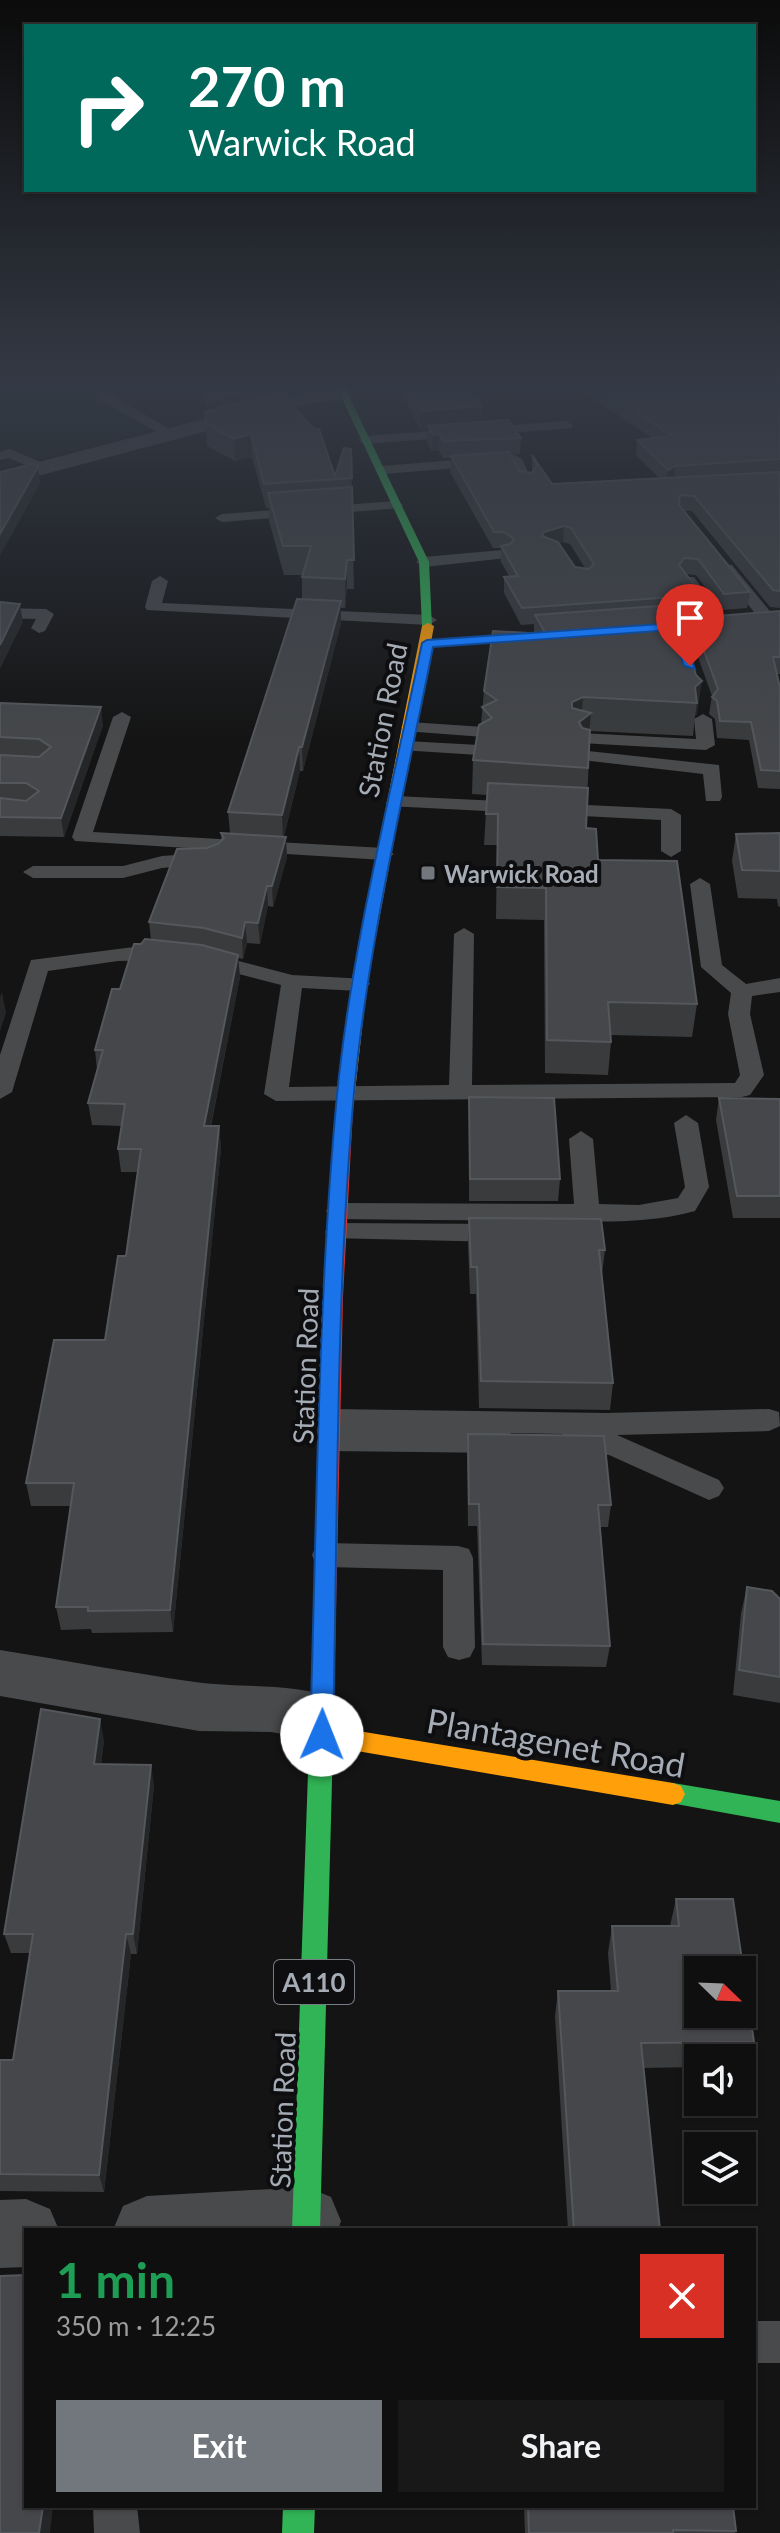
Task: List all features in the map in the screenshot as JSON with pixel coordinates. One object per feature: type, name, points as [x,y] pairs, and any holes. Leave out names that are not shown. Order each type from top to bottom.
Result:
[{"type":"main road","name":"Station Road","points":[[306,2226],[331,1430],[346,1095],[359,984],[429,620],[424,562],[397,506]]},
{"type":"main road","points":[[600,632],[774,618]]},
{"type":"main road","points":[[427,643],[569,634]]},
{"type":"main road","name":"Plantagenet Road","points":[[322,1726],[780,1812]]},
{"type":"main road","points":[[298,2533],[299,2508]]},
{"type":"street","points":[[0,1673],[199,1707],[271,1708],[322,1726]]},
{"type":"street","points":[[226,2228],[306,2226]]},
{"type":"street","points":[[0,2234],[24,2233]]},
{"type":"lane","points":[[222,518],[380,506]]},
{"type":"lane","points":[[712,550],[774,618]]},
{"type":"lane","points":[[424,562],[502,555]]},
{"type":"lane","points":[[688,580],[719,622]]},
{"type":"lane","points":[[160,581],[153,607],[429,620]]},
{"type":"lane","points":[[0,613],[46,614],[39,628]]},
{"type":"lane","points":[[676,626],[683,647]]},
{"type":"lane","points":[[122,717],[82,837],[383,860]]},
{"type":"lane","points":[[703,719],[706,745],[584,747],[712,769],[713,797]]},
{"type":"lane","points":[[408,736],[482,741]]},
{"type":"lane","points":[[395,802],[671,815],[671,851]]},
{"type":"lane","points":[[33,872],[123,872],[162,862],[212,858]]},
{"type":"lane","points":[[286,862],[383,860]]},
{"type":"lane","points":[[700,884],[712,967],[742,991],[780,985]]},
{"type":"lane","points":[[460,1094],[464,934]]},
{"type":"lane","points":[[0,1092],[39,965],[147,952],[205,958],[292,981],[359,984]]},
{"type":"lane","points":[[292,981],[276,1094],[742,1090],[752,1075],[739,1014],[742,991]]},
{"type":"lane","points":[[339,1221],[594,1223],[686,1205],[697,1187],[686,1123]]},
{"type":"lane","points":[[581,1139],[594,1223]]},
{"type":"lane","points":[[331,1430],[769,1420]]},
{"type":"lane","points":[[331,1430],[612,1444],[709,1488]]},
{"type":"lane","points":[[327,1555],[458,1558],[459,1647]]},
{"type":"lane","points":[[756,2342],[780,2342]]},
{"type":"lane","points":[[115,2508],[117,2533]]},
{"type":"building","points":[[0,506],[16,506],[0,534]]},
{"type":"building","points":[[272,506],[353,506],[354,560],[347,560],[345,579],[302,577],[311,546],[283,546]]},
{"type":"building","points":[[479,506],[680,506],[750,592],[724,594],[698,559],[684,558],[679,565],[702,595],[522,608],[504,577],[518,576],[501,546],[510,544],[514,539],[504,532],[494,532]],"holes":[[[564,526],[571,528],[594,564],[589,569],[575,567],[558,542],[542,536],[544,532]]]},
{"type":"building","points":[[703,506],[780,506],[780,591],[773,590]]},
{"type":"building","points":[[297,599],[341,601],[282,815],[228,812]]},
{"type":"building","points":[[0,602],[20,604],[0,645]]},
{"type":"building","points":[[672,605],[696,675],[702,681],[695,687],[697,703],[583,697],[572,702],[572,708],[591,713],[579,722],[582,728],[590,730],[588,768],[473,760],[479,725],[492,718],[482,707],[497,700],[484,691],[493,631],[546,634],[535,615]]},
{"type":"building","points":[[780,611],[780,657],[773,657],[780,688],[780,771],[761,770],[751,722],[720,721],[717,701],[712,697],[718,689],[692,618]]},
{"type":"building","points":[[0,703],[101,707],[61,818],[0,817],[0,798],[26,801],[39,791],[26,783],[0,783],[0,755],[39,757],[51,747],[39,739],[0,737]]},
{"type":"building","points":[[488,783],[588,788],[586,828],[596,829],[598,860],[677,861],[697,1004],[608,1002],[611,1042],[547,1040],[546,888],[497,887],[498,814],[486,814]]},
{"type":"building","points":[[221,833],[286,837],[272,886],[267,886],[258,923],[245,922],[242,938],[204,928],[149,922],[177,849],[207,848],[218,844],[224,838]]},
{"type":"building","points":[[780,833],[780,871],[742,870],[736,834]]},
{"type":"building","points":[[145,939],[202,945],[238,955],[204,1126],[219,1126],[170,1610],[88,1611],[88,1607],[56,1607],[74,1483],[26,1483],[54,1340],[105,1340],[118,1256],[126,1256],[141,1149],[118,1149],[125,1104],[88,1103],[103,1050],[95,1050],[112,989],[120,989],[134,944],[141,944]]},
{"type":"building","points":[[469,1097],[554,1098],[560,1179],[470,1179]]},
{"type":"building","points":[[719,1098],[780,1099],[780,1196],[737,1196]]},
{"type":"building","points":[[469,1218],[601,1219],[605,1250],[599,1250],[613,1383],[481,1381],[477,1267],[471,1267]]},
{"type":"building","points":[[468,1434],[604,1436],[611,1505],[598,1505],[610,1646],[483,1644],[479,1504],[469,1504]]},
{"type":"building","points":[[747,1587],[772,1591],[780,1599],[780,1677],[739,1670]]},
{"type":"building","points":[[41,1709],[100,1719],[94,1764],[151,1765],[133,1934],[126,1934],[99,2175],[0,2174],[0,2060],[13,2060],[33,1934],[4,1934]]},
{"type":"building","points":[[676,1899],[733,1899],[741,1956],[684,1956],[684,2028],[752,2028],[754,2042],[641,2043],[660,2228],[574,2228],[558,1991],[618,1991],[612,1926],[679,1926]]},
{"type":"building","points":[[24,2275],[24,2508],[43,2508],[39,2533],[0,2533],[0,2276]]},
{"type":"building","points":[[528,2508],[733,2508],[736,2531],[673,2530],[673,2533],[529,2533]]},
{"type":"traffic: fast","points":[[397,506],[424,562],[428,626]]},
{"type":"traffic: fast","points":[[306,2228],[321,1744]]},
{"type":"traffic: fast","points":[[673,1794],[780,1812]]},
{"type":"traffic: fast","points":[[298,2533],[299,2508]]},
{"type":"traffic: slow","points":[[621,630],[780,617]]},
{"type":"traffic: slow","points":[[345,1109],[359,984],[428,626]]},
{"type":"traffic: slow","points":[[322,1735],[673,1794]]},
{"type":"traffic: jam","points":[[427,643],[553,635]]},
{"type":"traffic: jam","points":[[321,1744],[334,1297],[345,1109]]},
{"type":"place","name":"Warwick Road","points":[[428,873]]},
{"type":"route","points":[[322,1735],[334,1297],[346,1095],[359,984],[427,643],[676,626],[690,666]]}]
